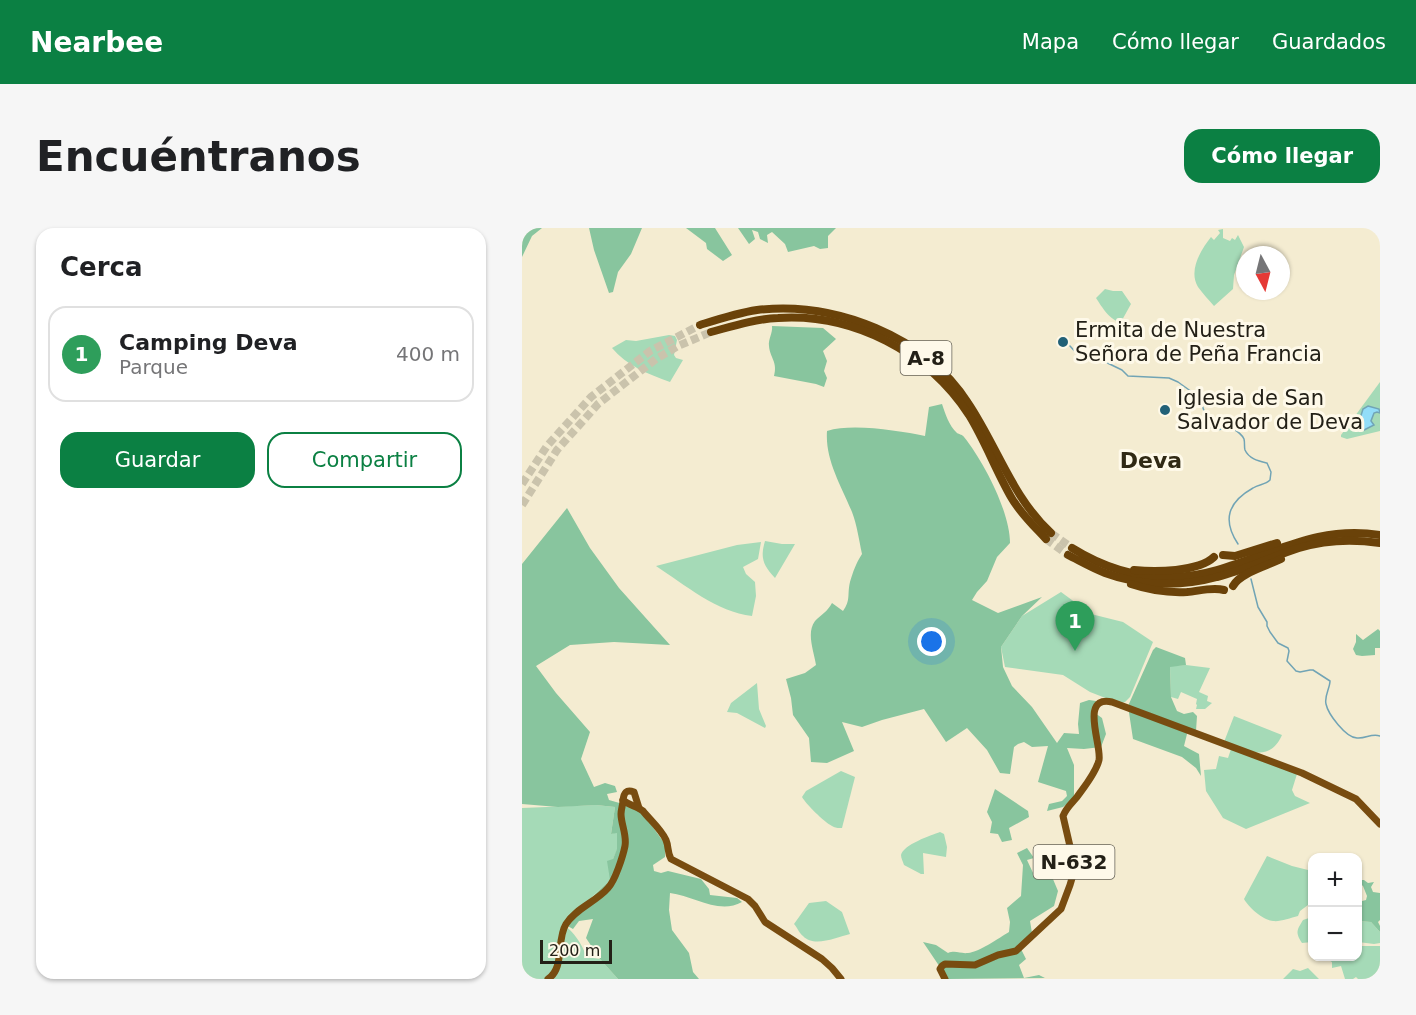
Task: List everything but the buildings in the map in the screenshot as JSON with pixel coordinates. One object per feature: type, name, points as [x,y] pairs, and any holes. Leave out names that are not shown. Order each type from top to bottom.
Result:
[{"type":"highway","name":"A-8","points":[[700,325],[758,310],[801,309],[843,316],[897,338],[927,358],[951,380],[967,400],[1030,512],[1049,536],[1026,518],[1012,498],[960,402],[923,364],[904,351],[863,330],[823,320],[778,318],[740,324],[711,332]]},
{"type":"highway","points":[[1223,555],[1236,556],[1297,538],[1318,535],[1355,533],[1380,535]]},
{"type":"highway","points":[[1071,554],[1138,575],[1177,577],[1215,571],[1298,541],[1334,534]]},
{"type":"highway","points":[[1071,554],[1104,573],[1120,578],[1178,584],[1218,577],[1301,547],[1320,543],[1359,540],[1380,544]]},
{"type":"highway","points":[[1233,586],[1243,576],[1302,550],[1340,543],[1380,544]]},
{"type":"highway","points":[[1071,554],[1137,570],[1194,567],[1214,557]]},
{"type":"highway","points":[[1071,554],[1078,563],[1137,586],[1171,592],[1224,590]]},
{"type":"highway","name":"N-632","points":[[945,979],[940,969],[945,964],[975,965],[998,955],[1016,951],[1061,909],[1075,868],[1063,816],[1066,808],[1099,762],[1093,712],[1099,704],[1112,702],[1200,736],[1291,766],[1356,800],[1380,824]]},
{"type":"highway","points":[[548,979],[556,969],[561,936],[567,923],[606,890],[613,881],[625,847],[622,809],[630,801],[664,836],[671,859],[748,899],[768,925],[822,959],[841,979]]},
{"type":"green space","points":[[522,228],[542,228],[532,236],[522,257]]},
{"type":"green space","points":[[589,228],[642,228],[631,254],[618,272],[613,292],[609,293]]},
{"type":"green space","points":[[686,228],[715,228],[732,255],[723,261],[707,249],[706,243]]},
{"type":"green space","points":[[738,228],[836,228],[828,236],[828,248],[820,249],[814,246],[788,252],[785,244],[772,232],[767,235],[768,243],[760,239],[758,232],[752,230],[755,239],[749,244]]},
{"type":"green space","points":[[1223,229],[1223,238],[1230,241],[1232,238],[1235,240],[1238,235],[1244,246],[1236,246],[1233,289],[1214,306],[1198,287],[1194,274],[1200,254],[1211,237],[1214,240],[1220,233],[1218,230]]},
{"type":"green space","points":[[1105,289],[1122,291],[1131,304],[1121,322],[1110,316],[1096,298]]},
{"type":"green space","points":[[772,326],[823,328],[836,339],[823,351],[827,361],[824,371],[827,378],[824,387],[774,376],[775,367],[769,343]]},
{"type":"green space","points":[[675,336],[677,340],[674,355],[683,360],[670,382],[631,365],[612,348],[626,340],[636,341]]},
{"type":"green space","points":[[1380,382],[1380,431],[1347,439],[1341,437],[1341,435]]},
{"type":"green space","points":[[942,404],[952,427],[972,447],[995,488],[1009,531],[1010,543],[997,557],[987,581],[972,600],[998,613],[1042,597],[1022,616],[1001,647],[1003,667],[1012,686],[1032,707],[1057,743],[1064,733],[1079,734],[1080,703],[1089,700],[1096,701],[1095,713],[1102,718],[1106,734],[1101,747],[1067,748],[1074,765],[1074,798],[1063,807],[1047,811],[1049,804],[1062,801],[1067,796],[1066,791],[1038,782],[1048,746],[1032,747],[1024,742],[1018,744],[1014,747],[1010,774],[1000,773],[987,750],[967,728],[946,742],[924,709],[862,727],[842,722],[854,751],[827,763],[811,762],[809,738],[793,715],[786,679],[805,673],[816,665],[812,648],[812,626],[832,603],[843,611],[848,600],[852,575],[862,554],[854,517],[831,462],[827,431],[863,428],[925,436],[929,407]]},
{"type":"green space","points":[[567,508],[590,548],[619,588],[670,645],[614,642],[570,645],[536,666],[590,732],[581,759],[594,787],[605,783],[615,786],[617,792],[607,794],[609,800],[642,812],[665,844],[665,857],[653,865],[654,871],[661,873],[668,871],[701,879],[709,889],[710,895],[737,898],[742,902],[715,906],[670,893],[669,910],[672,930],[689,953],[693,972],[699,979],[618,979],[600,959],[586,938],[593,919],[579,921],[573,929],[564,924],[610,880],[607,861],[613,859],[617,849],[617,833],[611,834],[615,807],[596,805],[558,807],[522,804],[522,564]]},
{"type":"green space","points":[[765,541],[795,544],[775,578],[764,561]]},
{"type":"green space","points":[[761,542],[758,559],[743,567],[746,574],[755,582],[756,596],[752,616],[714,603],[656,566],[737,545]]},
{"type":"green space","points":[[1061,592],[1091,614],[1123,622],[1153,642],[1130,697],[1125,702],[1121,703],[1090,692],[1063,675],[1005,667],[1001,647],[1022,616]]},
{"type":"green space","points":[[1378,629],[1380,648],[1375,648],[1375,655],[1356,655],[1353,649],[1356,634],[1363,640]]},
{"type":"green space","points":[[1156,647],[1185,658],[1186,665],[1170,667],[1171,697],[1177,711],[1184,714],[1193,712],[1197,716],[1196,731],[1188,730],[1184,746],[1199,754],[1201,776],[1196,768],[1182,757],[1133,739],[1128,706]]},
{"type":"green space","points":[[1170,666],[1210,668],[1199,692],[1208,696],[1207,701],[1212,703],[1205,709],[1196,709],[1197,699],[1181,692],[1178,699],[1171,697]]},
{"type":"green space","points":[[757,683],[759,709],[765,728],[737,713],[727,712],[731,703]]},
{"type":"green space","points":[[1234,716],[1282,735],[1277,744],[1264,752],[1249,751],[1224,742]]},
{"type":"green space","points":[[1231,749],[1297,774],[1292,790],[1295,796],[1310,803],[1246,829],[1223,818],[1206,791],[1204,770],[1216,769],[1219,756],[1228,758]]},
{"type":"green space","points":[[841,771],[855,777],[842,828],[824,821],[802,797],[806,791]]},
{"type":"green space","points":[[995,789],[1028,811],[1029,817],[1009,828],[1012,840],[1002,842],[998,834],[990,833],[992,822],[987,812]]},
{"type":"green space","points":[[596,805],[615,807],[611,834],[617,832],[617,850],[613,859],[610,880],[563,924],[577,939],[587,957],[600,959],[618,979],[522,979],[522,808]]},
{"type":"green space","points":[[940,832],[944,834],[947,847],[946,857],[923,853],[924,874],[904,865],[901,855],[903,851],[918,841]]},
{"type":"green space","points":[[1027,848],[1034,858],[1027,860],[1034,875],[1050,872],[1058,891],[1054,906],[1030,921],[1032,933],[1020,947],[1026,959],[1019,965],[1024,978],[1039,975],[1045,978],[948,979],[923,942],[936,945],[948,953],[968,953],[1009,932],[1010,922],[1007,908],[1021,896],[1023,865],[1017,853]]},
{"type":"green space","points":[[1267,856],[1308,870],[1308,905],[1300,911],[1298,916],[1279,921],[1269,920],[1257,913],[1244,899]]},
{"type":"green space","points":[[1362,880],[1368,883],[1374,882],[1371,887],[1373,892],[1380,893],[1380,920],[1378,922],[1380,932],[1371,922],[1362,921],[1362,901],[1366,900],[1367,896]]},
{"type":"green space","points":[[826,901],[842,912],[850,934],[826,941],[813,941],[802,935],[794,924],[809,903]]},
{"type":"green space","points":[[1308,918],[1308,942],[1302,943],[1298,936],[1298,929],[1303,920]]},
{"type":"green space","points":[[1362,921],[1371,922],[1380,932],[1380,943],[1362,942]]},
{"type":"green space","points":[[1362,946],[1380,946],[1380,979],[1358,979],[1356,977],[1345,979],[1341,966],[1332,968],[1330,961],[1362,961]]},
{"type":"green space","points":[[1308,968],[1319,979],[1283,979],[1293,969],[1300,971]]},
{"type":"water","points":[[1368,406],[1379,409],[1380,413],[1374,413],[1371,421],[1374,425],[1364,430],[1360,420],[1363,409]]},
{"type":"waterway","points":[[1070,346],[1079,356],[1093,356],[1122,370],[1128,376],[1169,378],[1178,382],[1199,397],[1210,427],[1215,430],[1232,428],[1236,430],[1243,437],[1245,450],[1249,456],[1267,463],[1271,472],[1270,480],[1245,493],[1230,512],[1230,527],[1238,544]]},
{"type":"waterway","points":[[1251,579],[1258,607],[1270,632],[1278,643],[1288,648],[1287,661],[1296,671],[1313,670],[1330,681],[1326,704],[1338,725],[1353,737],[1380,736]]},
{"type":"tunnel","points":[[522,484],[547,446],[591,397],[650,351],[700,325]]},
{"type":"tunnel","points":[[522,505],[557,450],[598,404],[656,359],[678,346],[711,332]]},
{"type":"tunnel","points":[[1051,533],[1072,548]]},
{"type":"tunnel","points":[[1046,539],[1068,555]]},
{"type":"place","name":"Ermita de Nuestra Señora de Peña Francia","points":[[1063,342]]},
{"type":"place","name":"Iglesia de San Salvador de Deva","points":[[1165,410]]},
{"type":"place","name":"Camping Deva","points":[[1075,651]]},
{"type":"district","name":"Deva","points":[[1151,460]]}]
